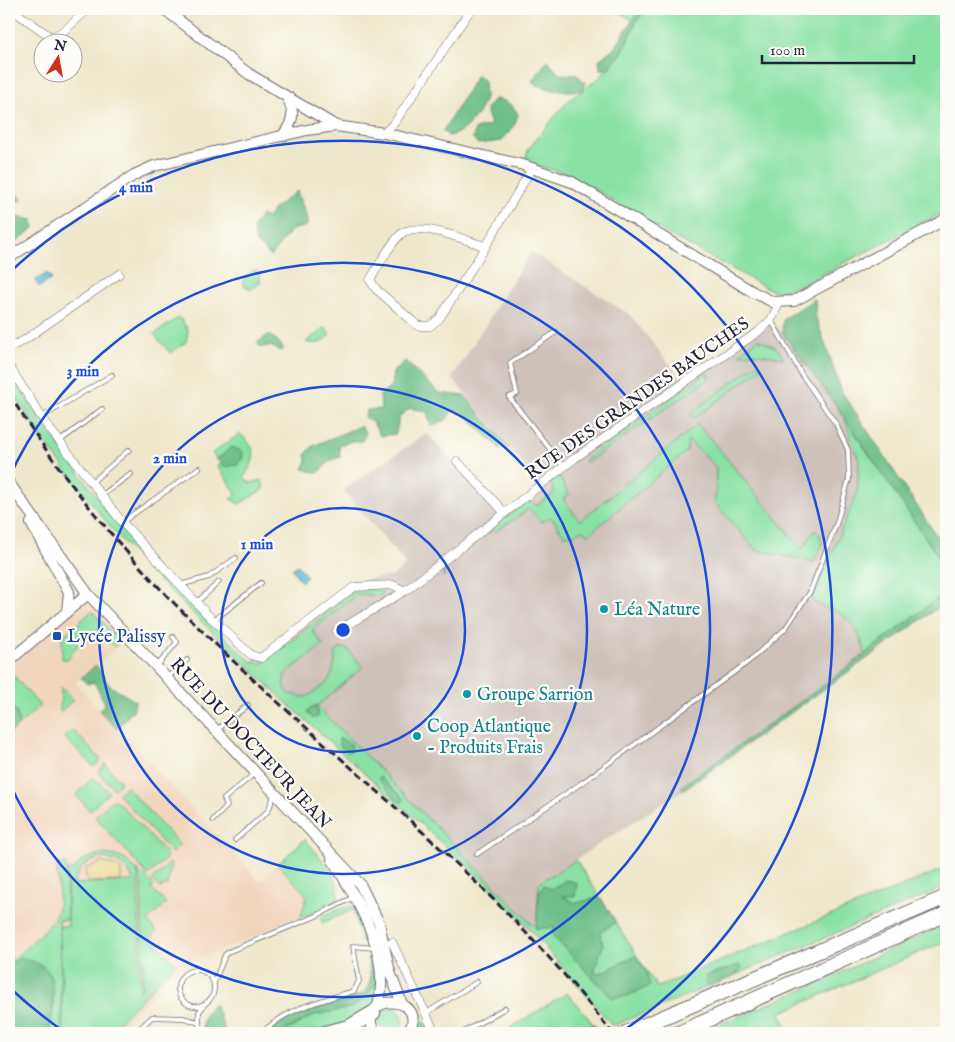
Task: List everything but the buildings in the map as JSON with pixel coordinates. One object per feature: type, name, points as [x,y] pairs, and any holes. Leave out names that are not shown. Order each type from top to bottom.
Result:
[{"type":"highway","points":[[630,1031],[946,897]]},
{"type":"highway","points":[[678,1033],[946,914]]},
{"type":"highway","points":[[325,1033],[349,1027],[376,1010]]},
{"type":"street","points":[[11,9],[51,37],[64,31],[88,9]]},
{"type":"street","points":[[164,9],[249,74],[336,126]]},
{"type":"street","points":[[384,132],[395,122],[471,9]]},
{"type":"street","points":[[282,135],[292,120],[293,114],[288,99]]},
{"type":"street","points":[[303,107],[309,124],[307,130]]},
{"type":"street","points":[[9,258],[134,175],[179,158],[282,135],[336,126],[384,132],[532,168],[572,182],[772,302],[794,301],[946,219]]},
{"type":"street","points":[[484,246],[447,234],[412,228],[400,233],[370,280],[376,289],[418,326],[430,326],[439,319],[484,246],[532,168]]},
{"type":"street","points":[[9,347],[23,341],[119,274]]},
{"type":"street","name":"RUE DES GRANDES BAUCHES","points":[[337,631],[405,591],[564,467],[758,332],[771,320],[780,302]]},
{"type":"street","points":[[9,366],[42,417],[122,522],[196,603],[251,655],[261,658],[354,587],[394,585],[405,591]]},
{"type":"street","points":[[456,461],[505,513]]},
{"type":"street","name":"RUE DU DOCTEUR JEAN","points":[[9,484],[88,594],[352,874],[366,895],[379,923],[390,972],[402,1004],[411,1015]]},
{"type":"street","name":"RUE DU DOCTEUR JEAN","points":[[22,504],[39,540],[63,578],[69,592],[67,612]]},
{"type":"street","points":[[9,661],[88,594]]},
{"type":"street","name":"RUE DU DOCTEUR JEAN","points":[[322,844],[369,923],[376,948],[382,987],[371,1023],[375,1033]]},
{"type":"street","points":[[392,942],[435,1033]]},
{"type":"street","points":[[376,1010],[392,1001],[402,1004]]},
{"type":"street","points":[[409,1032],[411,1015],[425,1010]]},
{"type":"lane","points":[[477,854],[583,782],[748,662],[785,629],[810,592],[837,522],[849,479],[848,450],[836,424],[802,375],[771,320]]},
{"type":"lane","points":[[556,332],[510,363],[517,394],[509,397],[564,467]]},
{"type":"lane","points":[[42,417],[112,375]]},
{"type":"lane","points":[[60,441],[102,409]]},
{"type":"lane","points":[[92,482],[129,450]]},
{"type":"lane","points":[[122,522],[199,468]]},
{"type":"lane","points":[[102,495],[131,474]]},
{"type":"lane","points":[[179,585],[209,577],[236,558]]},
{"type":"lane","points":[[196,603],[219,582]]},
{"type":"lane","points":[[213,620],[261,583]]},
{"type":"lane","points":[[157,667],[177,642],[173,637]]},
{"type":"lane","points":[[167,678],[187,660]]},
{"type":"lane","points":[[216,730],[248,705]]},
{"type":"lane","points":[[213,820],[227,806],[224,799],[255,772]]},
{"type":"lane","points":[[235,840],[268,811],[275,794]]},
{"type":"lane","points":[[199,1033],[198,1022],[200,1012],[214,995],[214,983],[225,955],[230,950],[314,917],[354,896],[366,895]]},
{"type":"lane","points":[[262,1033],[282,1016],[309,1004],[354,991],[359,981],[353,946],[376,948]]},
{"type":"lane","points":[[205,1004],[199,1006],[188,1004],[179,996],[178,984],[184,974],[195,970],[207,973],[214,983]]},
{"type":"lane","points":[[425,1010],[477,982]]},
{"type":"lane","points":[[462,1033],[505,1008]]},
{"type":"lane","points":[[135,1033],[152,1017],[184,1018],[198,1022]]},
{"type":"shaded area","points":[[531,252],[630,315],[685,383],[771,320],[838,394],[946,561],[946,602],[683,790],[539,883],[536,929],[246,665],[353,581],[393,576],[406,564],[343,490],[427,433],[500,516],[540,485],[452,378]]},
{"type":"shaded area","points":[[88,594],[129,637],[75,683],[260,881],[305,839],[338,883],[338,900],[300,919],[191,962],[177,971],[114,1033],[17,1033],[9,1005],[9,661]]},
{"type":"green space","points":[[616,9],[946,9],[946,211],[803,284],[781,292],[771,290],[668,234],[571,175],[524,162],[529,148],[568,101],[599,78],[621,54],[636,23]]},
{"type":"green space","points":[[640,9],[646,9],[636,22],[621,54],[608,69],[600,69],[599,60],[615,47]]},
{"type":"green space","points":[[548,60],[559,74],[577,75],[585,82],[582,91],[549,89],[532,81]]},
{"type":"green space","points":[[477,75],[484,81],[485,97],[480,110],[460,132],[448,136],[443,131]]},
{"type":"green space","points":[[494,99],[505,101],[514,108],[518,114],[515,124],[502,141],[478,144],[473,138],[475,129],[491,125],[486,109]]},
{"type":"green space","points":[[13,187],[22,200],[9,202],[9,189]]},
{"type":"green space","points":[[297,191],[307,218],[307,226],[291,230],[271,256],[256,243],[253,228],[261,215],[267,218],[276,207]]},
{"type":"green space","points":[[9,215],[33,220],[34,228],[9,247]]},
{"type":"green space","points":[[254,270],[260,273],[260,283],[251,289],[243,285],[243,280]]},
{"type":"green space","points":[[815,299],[816,318],[842,392],[938,538],[946,553],[946,568],[835,404],[783,334],[784,318]]},
{"type":"green space","points":[[178,318],[181,319],[188,330],[186,342],[170,353],[154,334]]},
{"type":"green space","points":[[324,328],[329,332],[329,336],[326,339],[318,343],[306,342]]},
{"type":"green space","points":[[268,335],[277,340],[284,349],[281,351],[270,346],[261,347],[257,343]]},
{"type":"green space","points":[[758,339],[777,348],[783,358],[753,353],[739,354]]},
{"type":"green space","points":[[405,361],[439,393],[465,396],[509,448],[500,449],[465,414],[453,410],[446,420],[431,426],[427,412],[410,408],[399,417],[396,434],[380,436],[374,424],[365,417],[367,410],[381,409],[380,395],[391,387],[393,372]]},
{"type":"green space","points":[[757,364],[763,367],[695,418],[690,414]]},
{"type":"green space","points":[[9,373],[81,475],[139,548],[171,584],[252,662],[263,663],[353,592],[364,588],[381,591],[383,595],[358,594],[312,630],[323,645],[285,674],[284,682],[286,689],[289,694],[306,697],[314,692],[329,680],[336,652],[341,648],[347,649],[363,667],[317,706],[536,928],[539,883],[576,860],[657,987],[946,868],[946,887],[613,1026],[526,925],[484,881],[279,696],[149,571],[112,529],[45,443],[9,386]]},
{"type":"green space","points":[[707,373],[710,378],[586,463],[584,460]]},
{"type":"green space","points":[[843,415],[946,568],[946,592],[865,654],[862,642],[848,619],[812,600],[857,493],[859,461]]},
{"type":"green space","points":[[698,424],[802,549],[815,530],[820,535],[822,545],[814,562],[756,550],[715,503],[716,467],[688,440],[687,451],[588,535],[582,530],[575,534],[564,535],[551,517],[542,522],[529,509],[495,532],[493,529],[445,567],[444,577],[442,571],[446,563],[527,502],[532,502],[536,506],[554,493],[551,483],[554,478],[560,477],[569,495],[563,499],[580,521]]},
{"type":"green space","points":[[360,426],[366,433],[362,441],[352,441],[339,446],[340,457],[331,460],[318,473],[303,469],[307,461],[306,454],[313,446]]},
{"type":"green space","points":[[240,434],[250,444],[254,454],[244,477],[250,483],[262,480],[264,489],[239,504],[231,499],[237,494],[217,466],[220,464],[224,467],[220,456],[217,460],[212,453]]},
{"type":"green space","points":[[231,447],[242,451],[243,457],[237,465],[224,467],[217,460]]},
{"type":"green space","points":[[946,592],[946,602],[683,790],[682,786],[827,683]]},
{"type":"green space","points":[[92,611],[120,641],[114,647],[102,640],[88,640],[82,642],[72,652],[69,659],[62,659],[62,637]]},
{"type":"green space","points":[[96,665],[109,685],[135,701],[134,709],[117,729],[100,711],[105,703],[94,682],[87,684],[81,678]]},
{"type":"green space","points":[[14,676],[40,706],[9,734],[9,681]]},
{"type":"green space","points":[[61,687],[73,700],[60,713]]},
{"type":"green space","points":[[9,704],[17,713],[19,725],[9,734]]},
{"type":"green space","points":[[316,705],[318,717],[313,718],[307,713]]},
{"type":"green space","points":[[73,730],[101,760],[94,767],[64,737]]},
{"type":"green space","points":[[339,738],[351,744],[352,750],[348,752],[339,745]]},
{"type":"green space","points":[[105,764],[121,782],[114,789],[98,772]]},
{"type":"green space","points":[[93,777],[109,792],[90,811],[76,795]]},
{"type":"green space","points":[[380,777],[403,798],[403,802],[399,802],[378,779]]},
{"type":"green space","points":[[126,786],[180,845],[172,853],[118,794]]},
{"type":"green space","points":[[111,801],[117,801],[166,853],[166,859],[148,875],[95,817]]},
{"type":"green space","points":[[305,839],[333,874],[338,891],[338,900],[302,918],[307,896],[278,864]]},
{"type":"green space","points":[[100,854],[118,856],[132,865],[138,875],[141,991],[143,979],[141,883],[137,868],[154,885],[151,889],[166,903],[148,921],[157,932],[151,938],[176,964],[108,1033],[63,1033],[60,926],[68,926],[67,870],[74,870],[82,860]],"holes":[[[104,858],[126,868],[133,881],[74,884],[78,873],[88,863]]]},
{"type":"green space","points":[[170,863],[167,885],[160,888],[152,880]]},
{"type":"green space","points":[[57,864],[66,864],[67,920],[59,920],[62,1033],[49,1033],[54,1004],[21,957],[9,965],[9,963],[38,937],[56,915],[59,897]]},
{"type":"green space","points":[[566,880],[577,883],[575,896],[562,896],[576,903],[600,897],[616,922],[600,932],[603,945],[594,973],[603,972],[635,956],[646,971],[650,986],[627,996],[612,998],[552,935],[554,927],[536,929],[539,892],[544,885],[551,889]]},
{"type":"green space","points":[[350,906],[357,909],[372,944],[362,941],[353,910],[322,923],[321,919],[325,914]]},
{"type":"green space","points":[[946,924],[946,941],[780,1013],[789,1033],[699,1033],[807,988]]},
{"type":"green space","points":[[21,957],[43,966],[51,978],[53,1002],[49,1033],[9,1033],[9,965]]},
{"type":"green space","points":[[367,957],[372,957],[378,981],[365,998],[350,1008],[314,1015],[282,1033],[266,1033],[290,1017],[363,994],[370,981]]},
{"type":"green space","points":[[739,965],[742,969],[731,978],[710,986],[705,983],[706,976]]},
{"type":"green space","points":[[378,981],[373,1004],[367,1012],[357,1018],[318,1030],[282,1033],[314,1015],[350,1008]]},
{"type":"green space","points":[[567,993],[600,1032],[502,1033]]},
{"type":"green space","points":[[215,1004],[226,1033],[204,1033],[204,1017]]},
{"type":"green space","points":[[391,1008],[400,1011],[403,1020],[400,1029],[391,1032],[382,1029],[379,1020],[382,1011]]},
{"type":"green space","points":[[420,1014],[429,1033],[416,1033]]},
{"type":"green space","points":[[594,1024],[600,1032],[571,1033]]},
{"type":"sand","points":[[102,862],[121,868],[121,881],[87,882],[85,869]]},
{"type":"water","points":[[47,273],[52,279],[39,287],[35,281]]},
{"type":"water","points":[[298,565],[307,577],[301,582],[292,569]]},
{"type":"railway","points":[[9,394],[65,476],[106,528],[150,578],[228,656],[400,811],[511,917],[563,973],[612,1033]]},
{"type":"place","name":"Léa Nature","points":[[604,609]]},
{"type":"place","name":"Lycée Palissy","points":[[57,636]]},
{"type":"place","name":"Groupe Sarrion","points":[[467,694]]},
{"type":"place","name":"Coop Atlantique - Produits Frais","points":[[417,736]]}]
